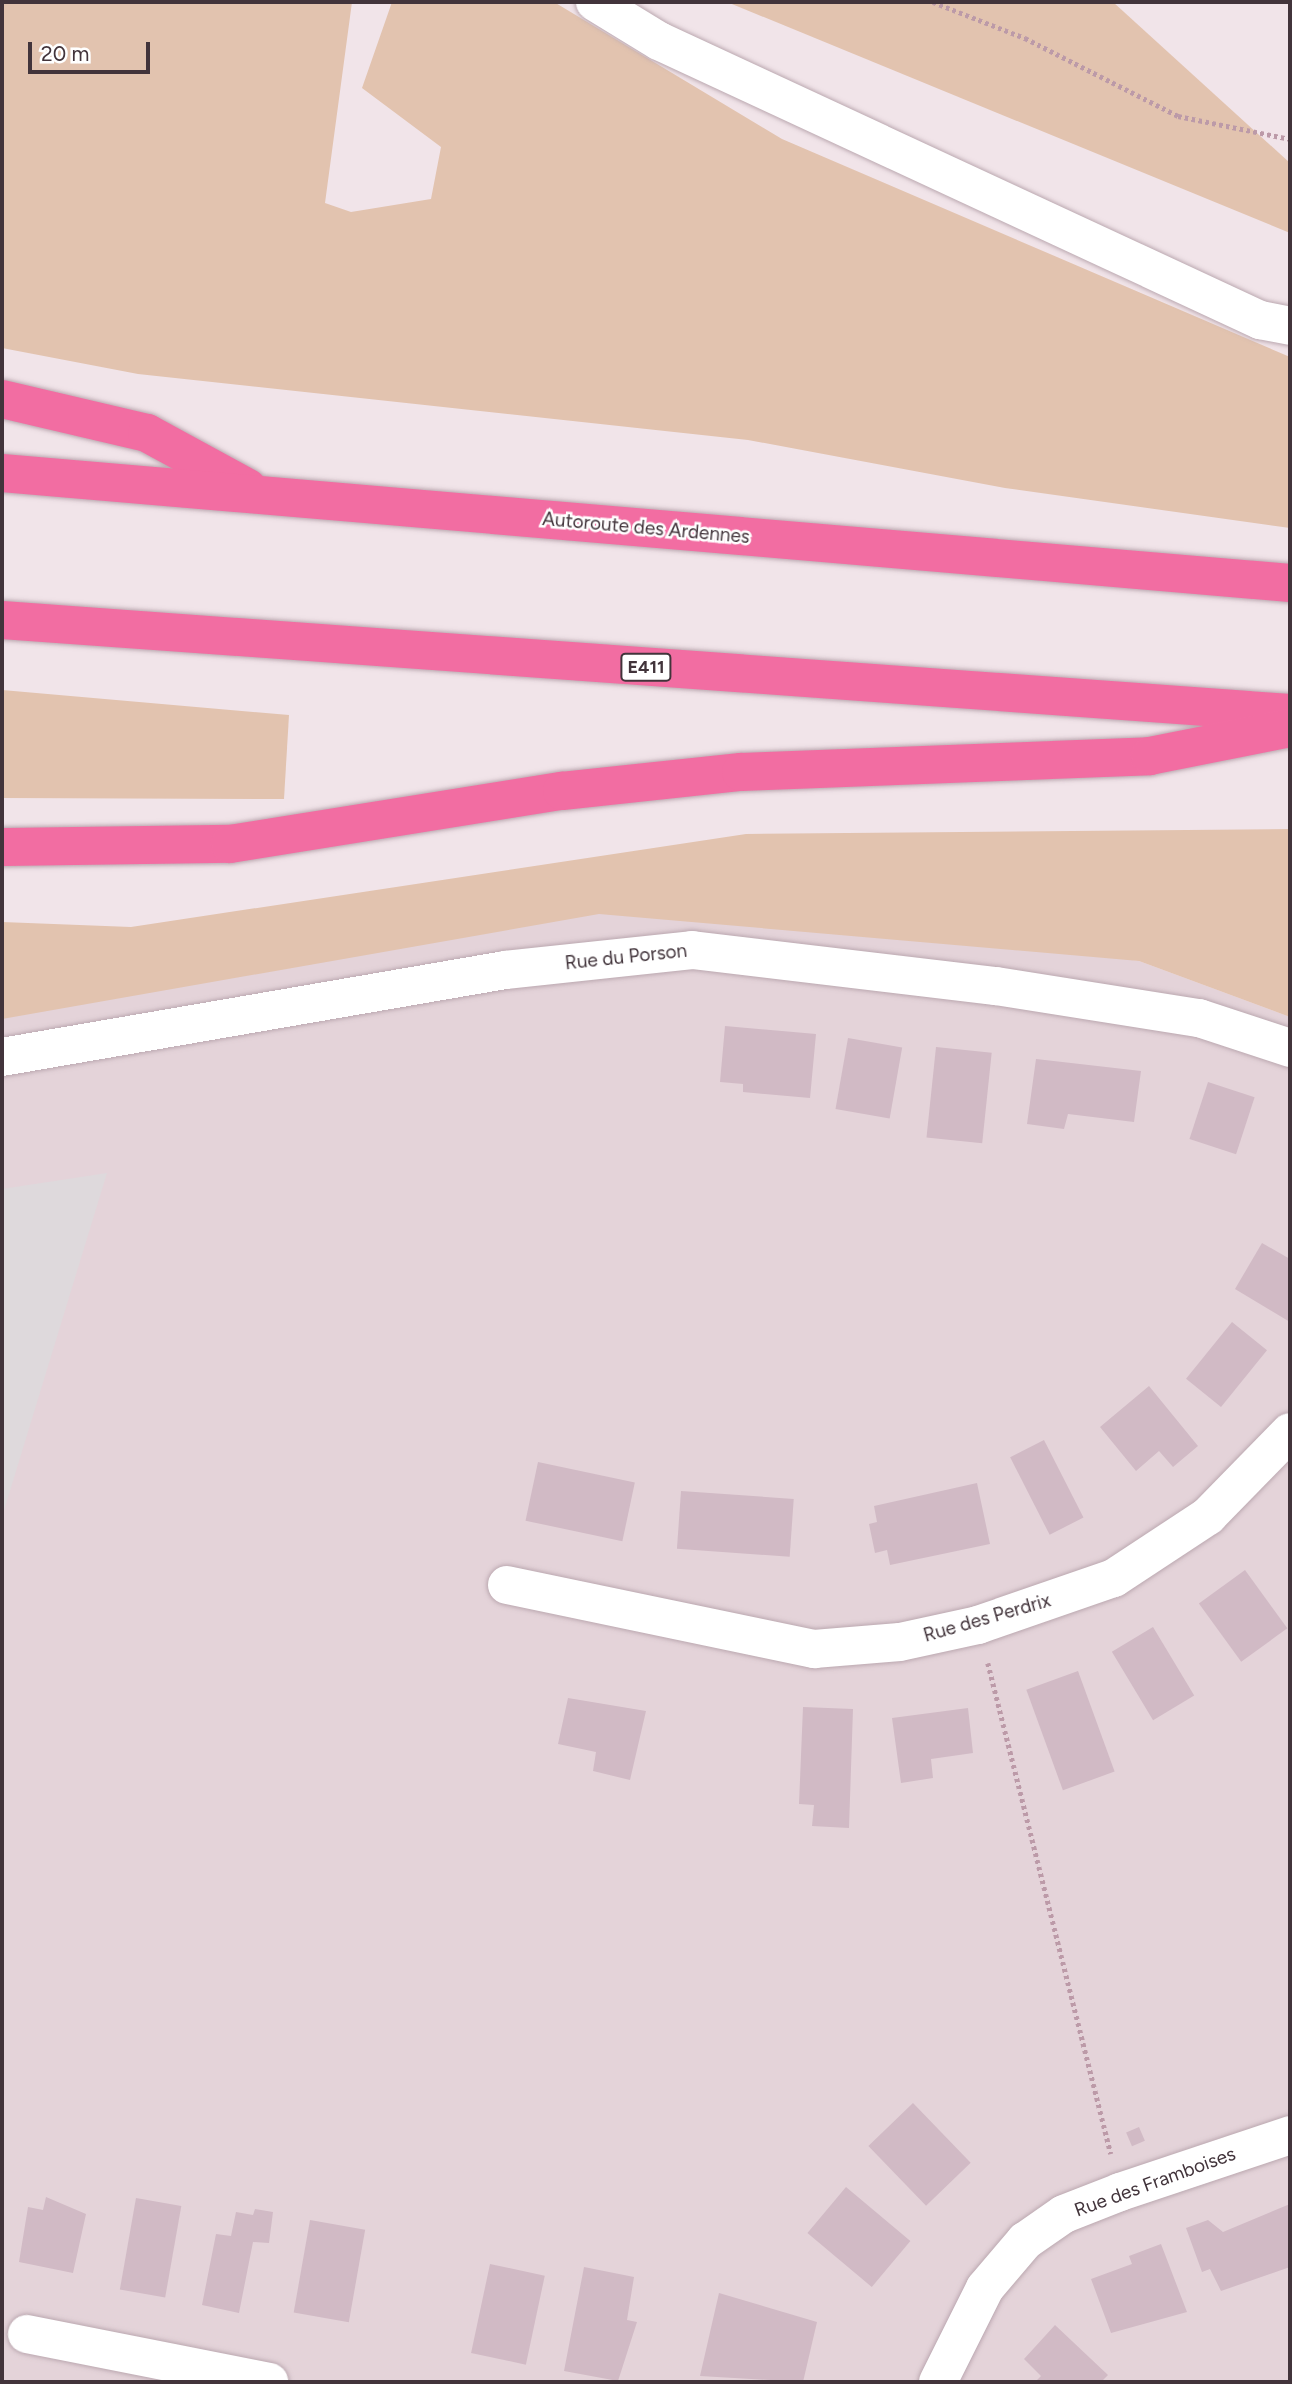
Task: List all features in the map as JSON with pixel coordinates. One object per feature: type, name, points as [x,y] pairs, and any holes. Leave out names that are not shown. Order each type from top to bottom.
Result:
[{"type":"highway","points":[[2,399],[147,433],[259,494]]},
{"type":"highway","name":"Autoroute des Ardennes","points":[[2,473],[1290,583]]},
{"type":"highway","name":"E411","points":[[2,620],[1290,713]]},
{"type":"highway","points":[[2,847],[230,844],[576,790],[741,772],[1150,756],[1290,728]]},
{"type":"street","points":[[595,2],[684,52],[1260,320],[1290,326]]},
{"type":"street","name":"Rue du Porson","points":[[2,1057],[505,970],[691,950],[996,986],[1199,1018],[1290,1048]]},
{"type":"street","name":"Rue des Perdrix","points":[[508,1586],[814,1649],[900,1642],[978,1625],[1114,1578],[1208,1516],[1290,1432]]},
{"type":"street","name":"Rue des Framboises","points":[[938,2382],[985,2288],[1025,2241],[1064,2214],[1120,2192],[1290,2135]]},
{"type":"street","points":[[27,2334],[269,2382]]},
{"type":"path","points":[[933,2],[1025,38],[1178,116],[1290,139]]},
{"type":"path","points":[[978,1625],[1120,2192]]},
{"type":"shaded area","points":[[2,2],[352,2],[325,203],[351,212],[431,199],[441,147],[362,88],[392,2],[554,2],[782,139],[1290,357],[1290,528],[1005,488],[748,440],[138,374],[2,348]]},
{"type":"shaded area","points":[[727,2],[1113,2],[1290,163],[1290,233]]},
{"type":"shaded area","points":[[2,690],[289,715],[284,799],[2,798]]},
{"type":"shaded area","points":[[1290,829],[1290,1017],[1139,961],[599,914],[2,1019],[2,922],[131,927],[746,834]]},
{"type":"shaded area","points":[[636,883],[1139,961],[1290,1017],[1290,2382],[2,2382],[2,974]]},
{"type":"shaded area","points":[[107,1173],[2,1517],[2,1189]]},
{"type":"building","points":[[725,1026],[816,1034],[810,1098],[743,1092],[743,1084],[720,1082]]},
{"type":"building","points":[[848,1038],[902,1048],[890,1118],[835,1109]]},
{"type":"building","points":[[936,1047],[992,1053],[982,1143],[926,1138]]},
{"type":"building","points":[[1036,1059],[1141,1071],[1134,1122],[1068,1114],[1064,1129],[1027,1124]]},
{"type":"building","points":[[1208,1082],[1255,1097],[1236,1154],[1189,1139]]},
{"type":"building","points":[[1262,1243],[1290,1259],[1290,1322],[1235,1289]]},
{"type":"building","points":[[1232,1322],[1267,1350],[1221,1407],[1186,1379]]},
{"type":"building","points":[[1149,1386],[1198,1446],[1173,1467],[1159,1451],[1136,1471],[1100,1427]]},
{"type":"building","points":[[1044,1440],[1083,1518],[1050,1535],[1010,1457]]},
{"type":"building","points":[[538,1462],[635,1483],[622,1541],[526,1521]]},
{"type":"building","points":[[977,1483],[990,1544],[890,1565],[887,1550],[875,1553],[869,1524],[877,1522],[874,1506]]},
{"type":"building","points":[[681,1491],[794,1499],[790,1557],[677,1549]]},
{"type":"building","points":[[1245,1570],[1287,1628],[1241,1662],[1199,1604]]},
{"type":"building","points":[[1153,1627],[1194,1696],[1153,1720],[1112,1652]]},
{"type":"building","points":[[1078,1671],[1115,1772],[1063,1790],[1026,1690]]},
{"type":"building","points":[[568,1698],[646,1711],[630,1780],[593,1771],[596,1752],[558,1744]]},
{"type":"building","points":[[803,1707],[853,1709],[849,1828],[812,1826],[814,1805],[799,1804]]},
{"type":"building","points":[[968,1708],[973,1753],[931,1759],[933,1778],[901,1783],[892,1718]]},
{"type":"building","points":[[913,2103],[971,2163],[926,2206],[868,2146]]},
{"type":"building","points":[[1139,2127],[1145,2141],[1132,2146],[1126,2132]]},
{"type":"building","points":[[846,2187],[910,2241],[872,2287],[807,2233]]},
{"type":"building","points":[[46,2197],[86,2214],[73,2273],[19,2262],[28,2207],[43,2210]]},
{"type":"building","points":[[136,2198],[181,2206],[165,2298],[120,2290]]},
{"type":"building","points":[[1290,2204],[1290,2267],[1221,2291],[1210,2269],[1202,2272],[1186,2228],[1208,2220],[1223,2232]]},
{"type":"building","points":[[255,2209],[273,2212],[269,2243],[253,2242],[239,2313],[202,2305],[216,2234],[231,2236],[236,2212],[253,2215]]},
{"type":"building","points":[[310,2220],[365,2230],[349,2322],[294,2313]]},
{"type":"building","points":[[1161,2244],[1187,2312],[1111,2333],[1091,2279],[1132,2264],[1129,2256]]},
{"type":"building","points":[[490,2264],[545,2276],[526,2365],[471,2353]]},
{"type":"building","points":[[584,2267],[634,2277],[627,2320],[637,2322],[618,2381],[564,2371]]},
{"type":"building","points":[[719,2293],[817,2322],[803,2382],[700,2376]]},
{"type":"building","points":[[1055,2325],[1108,2375],[1101,2382],[1035,2382],[1041,2376],[1024,2359]]}]
